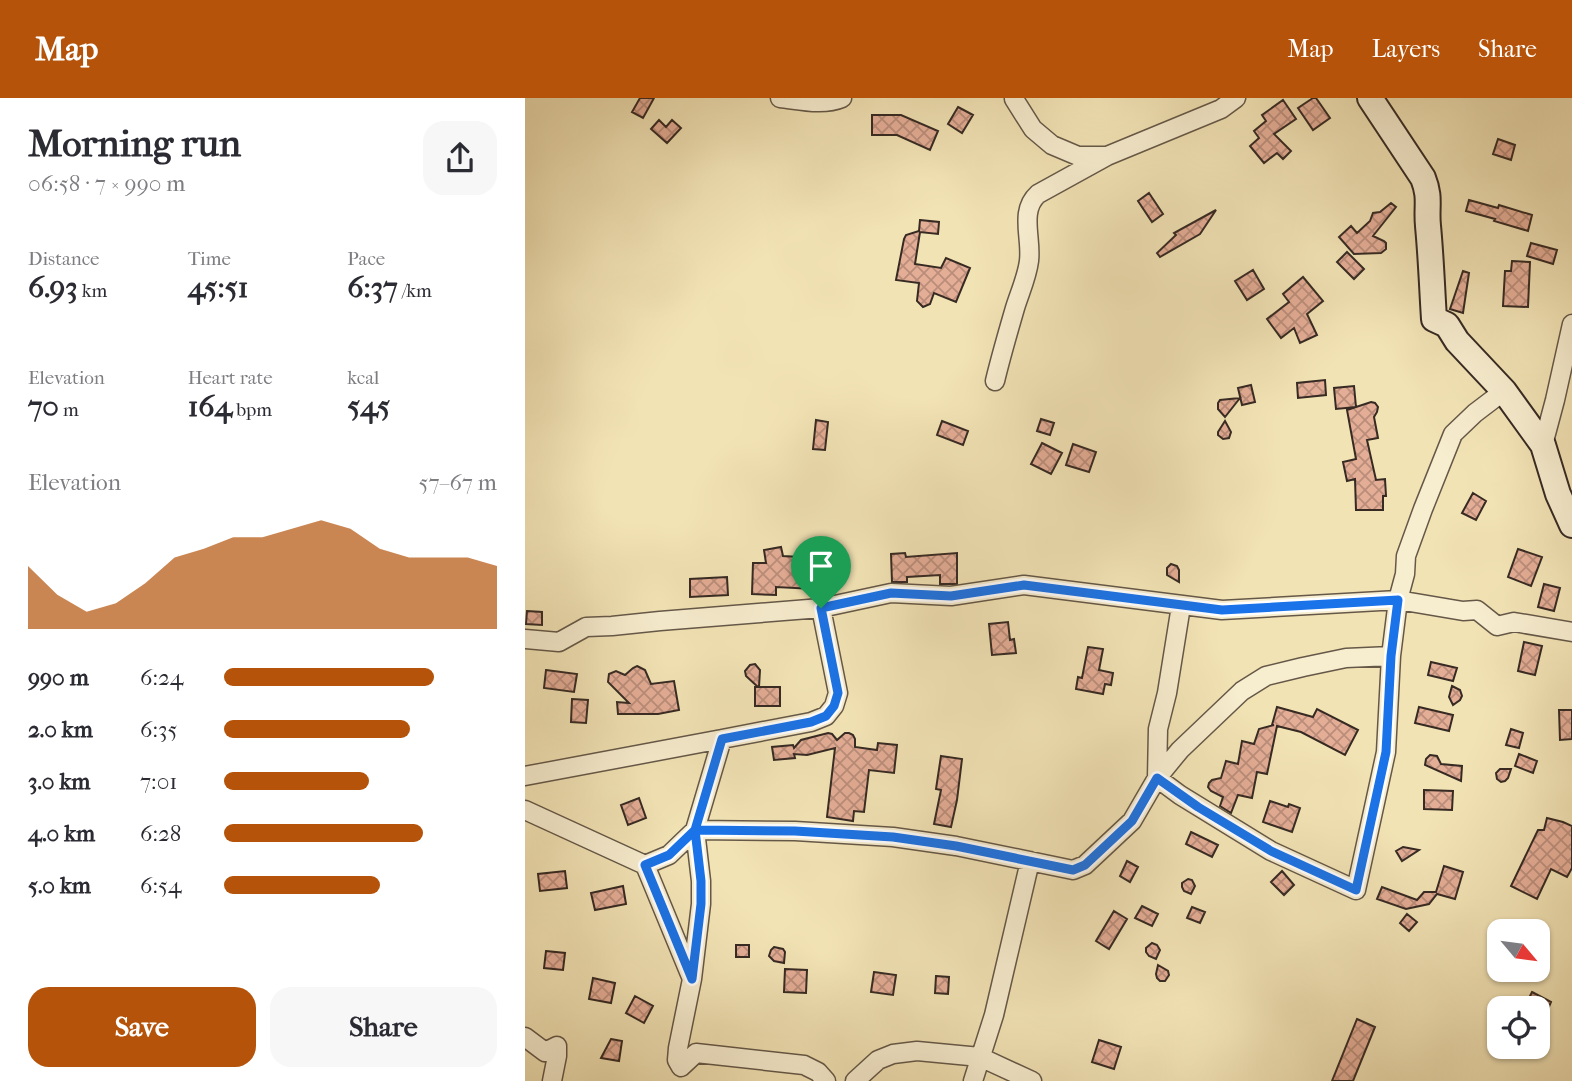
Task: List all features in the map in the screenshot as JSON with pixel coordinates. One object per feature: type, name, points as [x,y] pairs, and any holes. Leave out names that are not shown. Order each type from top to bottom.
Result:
[{"type":"street","points":[[780,98],[813,102],[842,98]]},
{"type":"street","points":[[995,381],[1028,268],[1028,208],[1031,200],[1107,156],[1217,103],[1236,98]]},
{"type":"street","points":[[1370,98],[1423,178],[1428,191],[1434,319],[1447,324],[1457,341],[1504,391],[1543,445],[1558,494],[1572,525]]},
{"type":"street","points":[[1014,99],[1033,129],[1052,145],[1078,156],[1107,156]]},
{"type":"street","points":[[1543,445],[1572,324]]},
{"type":"street","points":[[1157,778],[1198,807],[1271,851],[1356,890],[1386,752],[1391,656],[1406,556],[1453,433],[1504,391]]},
{"type":"street","points":[[525,639],[559,642],[586,627],[821,608],[891,593],[951,596],[1024,585],[1222,610],[1398,600],[1464,611],[1477,610],[1497,626],[1514,622],[1572,632]]},
{"type":"street","points":[[1157,778],[1158,729],[1167,693],[1181,606]]},
{"type":"street","points":[[525,776],[811,722],[826,716],[834,706],[838,693],[821,608]]},
{"type":"street","points":[[645,865],[669,855],[695,830],[795,831],[893,837],[956,846],[1073,870],[1085,865],[1132,821],[1157,778],[1180,750],[1242,691],[1266,676],[1346,658],[1391,656]]},
{"type":"street","points":[[722,739],[695,830],[701,904],[692,979],[677,1060],[681,1067],[696,1053],[804,1065],[818,1072],[826,1081]]},
{"type":"street","points":[[525,810],[645,865],[692,979]]},
{"type":"street","points":[[973,1081],[994,1015],[1030,861]]},
{"type":"street","points":[[525,1037],[545,1052],[557,1046],[552,1081]]},
{"type":"street","points":[[855,1081],[878,1060],[893,1054],[917,1051],[980,1057],[1031,1081]]},
{"type":"building","points":[[640,98],[654,98],[643,118],[632,112]]},
{"type":"building","points":[[1316,98],[1330,118],[1313,130],[1298,108]]},
{"type":"building","points":[[1283,100],[1296,119],[1274,134],[1291,151],[1283,159],[1277,153],[1264,163],[1250,146],[1259,138],[1254,131],[1266,121],[1262,115]]},
{"type":"building","points":[[958,107],[973,115],[962,133],[948,124]]},
{"type":"building","points":[[872,115],[901,115],[938,131],[930,150],[897,135],[872,135]]},
{"type":"building","points":[[659,120],[666,127],[672,120],[681,128],[667,143],[651,129]]},
{"type":"building","points":[[1498,139],[1515,145],[1511,160],[1493,154]]},
{"type":"building","points":[[1149,193],[1163,214],[1152,222],[1138,201]]},
{"type":"building","points":[[1469,200],[1532,215],[1528,231],[1466,211]]},
{"type":"building","points":[[1391,203],[1396,207],[1373,236],[1386,243],[1386,249],[1381,253],[1354,254],[1339,237],[1351,226],[1357,233],[1370,221],[1373,213],[1380,212]]},
{"type":"building","points":[[1216,210],[1200,234],[1160,257],[1157,253],[1176,235],[1174,233]]},
{"type":"building","points":[[920,220],[939,222],[938,234],[920,232],[915,264],[941,268],[946,258],[970,268],[956,302],[934,293],[930,304],[923,307],[917,301],[919,283],[896,280],[904,239],[906,235],[919,231]]},
{"type":"building","points":[[1531,243],[1557,250],[1553,264],[1527,256]]},
{"type":"building","points":[[1347,252],[1364,269],[1354,279],[1337,262]]},
{"type":"building","points":[[1512,261],[1530,262],[1528,307],[1503,306],[1505,271],[1511,271]]},
{"type":"building","points":[[1253,270],[1264,289],[1247,300],[1235,281]]},
{"type":"building","points":[[1463,271],[1469,273],[1463,313],[1450,309]]},
{"type":"building","points":[[1303,277],[1323,301],[1307,314],[1317,335],[1300,343],[1294,328],[1281,338],[1267,319],[1289,302],[1283,294]]},
{"type":"building","points":[[1325,380],[1326,395],[1298,398],[1297,383]]},
{"type":"building","points":[[1251,385],[1255,402],[1242,405],[1238,388]]},
{"type":"building","points":[[1354,386],[1356,407],[1336,409],[1334,388]]},
{"type":"building","points":[[1240,398],[1225,417],[1218,409],[1220,400]]},
{"type":"building","points":[[1371,402],[1378,407],[1374,417],[1378,438],[1367,440],[1376,480],[1385,479],[1386,496],[1383,496],[1383,510],[1356,510],[1355,479],[1347,481],[1343,462],[1356,459],[1347,410]]},
{"type":"building","points":[[1041,419],[1054,423],[1050,435],[1037,431]]},
{"type":"building","points":[[816,420],[828,422],[825,450],[813,449]]},
{"type":"building","points":[[942,421],[968,431],[963,445],[937,435]]},
{"type":"building","points":[[1225,421],[1231,432],[1229,438],[1223,439],[1218,432]]},
{"type":"building","points":[[1042,443],[1062,453],[1051,474],[1031,464]]},
{"type":"building","points":[[1073,444],[1096,452],[1089,472],[1066,465]]},
{"type":"building","points":[[1473,493],[1486,501],[1476,520],[1462,513]]},
{"type":"building","points":[[781,547],[783,556],[816,558],[814,589],[776,587],[776,595],[752,594],[753,563],[766,563],[764,550]]},
{"type":"building","points":[[1518,549],[1542,557],[1531,586],[1508,577]]},
{"type":"building","points":[[905,553],[906,557],[957,553],[957,584],[940,584],[940,575],[907,577],[907,582],[892,582],[891,554]]},
{"type":"building","points":[[1171,564],[1179,570],[1179,582],[1167,575],[1167,568]]},
{"type":"building","points":[[727,577],[728,595],[690,597],[690,579]]},
{"type":"building","points":[[1544,584],[1560,588],[1554,611],[1538,607]]},
{"type":"building","points":[[527,611],[542,612],[542,625],[526,624]]},
{"type":"building","points":[[1008,622],[1010,640],[1014,639],[1016,653],[992,655],[989,624]]},
{"type":"building","points":[[1524,642],[1542,646],[1535,675],[1518,671]]},
{"type":"building","points":[[1088,647],[1103,649],[1099,670],[1113,673],[1111,685],[1105,684],[1103,694],[1076,689],[1078,677],[1082,678]]},
{"type":"building","points":[[1431,662],[1457,668],[1453,681],[1428,675]]},
{"type":"building","points":[[755,664],[760,670],[759,687],[780,687],[780,706],[755,706],[755,687],[758,687],[746,676],[745,671]]},
{"type":"building","points":[[637,666],[645,670],[651,684],[674,681],[679,710],[658,714],[618,714],[617,702],[629,703],[608,682],[609,674],[616,671],[625,675]]},
{"type":"building","points":[[546,670],[577,674],[574,692],[544,688]]},
{"type":"building","points":[[1452,686],[1460,690],[1462,696],[1453,705],[1449,697]]},
{"type":"building","points":[[572,699],[588,700],[586,723],[571,722]]},
{"type":"building","points":[[1277,707],[1313,717],[1317,709],[1358,730],[1345,755],[1301,732],[1277,726],[1267,774],[1257,772],[1252,798],[1238,795],[1231,813],[1220,806],[1223,797],[1211,791],[1209,783],[1221,778],[1226,761],[1238,764],[1242,741],[1254,744],[1259,729],[1274,725]]},
{"type":"building","points":[[1419,707],[1453,715],[1449,731],[1415,723]]},
{"type":"building","points":[[1559,710],[1572,710],[1572,739],[1560,740]]},
{"type":"building","points":[[1511,729],[1523,733],[1519,748],[1506,745]]},
{"type":"building","points":[[828,733],[837,740],[845,733],[853,735],[855,747],[877,750],[878,743],[897,745],[894,773],[869,770],[864,812],[854,811],[853,821],[827,817],[835,748],[774,760],[772,747],[793,745],[794,748],[801,740]]},
{"type":"building","points":[[1519,754],[1537,761],[1533,773],[1515,766]]},
{"type":"building","points":[[1430,755],[1437,756],[1441,764],[1462,766],[1461,781],[1425,765]]},
{"type":"building","points":[[941,756],[962,759],[951,827],[934,824],[941,790],[936,789]]},
{"type":"building","points":[[1500,769],[1511,769],[1508,778],[1501,782],[1496,773]]},
{"type":"building","points":[[1424,790],[1453,791],[1452,810],[1424,809]]},
{"type":"building","points":[[639,798],[646,818],[628,825],[621,805]]},
{"type":"building","points":[[1270,801],[1300,808],[1292,832],[1263,822]]},
{"type":"building","points":[[1547,818],[1572,826],[1572,868],[1567,877],[1551,869],[1537,899],[1511,886],[1538,830],[1544,830]]},
{"type":"building","points":[[1191,832],[1218,845],[1212,857],[1186,844]]},
{"type":"building","points":[[1403,847],[1419,850],[1402,861],[1396,851]]},
{"type":"building","points":[[1127,861],[1138,867],[1130,882],[1120,876]]},
{"type":"building","points":[[1444,866],[1463,872],[1455,899],[1437,894],[1429,904],[1406,909],[1377,899],[1382,887],[1417,900],[1424,892],[1436,892]]},
{"type":"building","points":[[565,871],[567,888],[540,891],[538,874]]},
{"type":"building","points":[[1282,871],[1294,885],[1284,895],[1271,882]]},
{"type":"building","points":[[1188,879],[1192,880],[1195,886],[1191,894],[1182,887],[1182,883]]},
{"type":"building","points":[[623,886],[626,904],[595,910],[591,893]]},
{"type":"building","points":[[1142,906],[1158,914],[1152,926],[1135,918]]},
{"type":"building","points":[[1192,907],[1205,912],[1200,923],[1187,918]]},
{"type":"building","points":[[1114,911],[1127,919],[1109,949],[1096,941]]},
{"type":"building","points":[[1407,914],[1417,922],[1409,931],[1400,923]]},
{"type":"building","points":[[1152,943],[1160,950],[1156,959],[1146,952],[1146,948]]},
{"type":"building","points":[[736,945],[749,945],[749,957],[736,957]]},
{"type":"building","points":[[774,947],[785,952],[784,963],[774,961],[769,956]]},
{"type":"building","points":[[546,951],[565,953],[563,970],[544,968]]},
{"type":"building","points":[[1158,965],[1168,971],[1169,975],[1165,981],[1157,978]]},
{"type":"building","points":[[785,969],[807,970],[806,993],[784,992]]},
{"type":"building","points":[[874,972],[896,975],[893,995],[871,992]]},
{"type":"building","points":[[936,976],[949,977],[948,994],[935,993]]},
{"type":"building","points":[[593,978],[615,983],[611,1003],[589,999]]},
{"type":"building","points":[[635,996],[653,1006],[644,1023],[626,1013]]},
{"type":"building","points":[[1357,1019],[1375,1027],[1353,1081],[1332,1081]]},
{"type":"building","points":[[611,1039],[622,1041],[619,1061],[601,1058]]},
{"type":"building","points":[[1099,1040],[1121,1047],[1114,1069],[1092,1062]]},
{"type":"route","points":[[821,608],[838,693],[834,706],[826,716],[811,722],[722,739],[695,830],[669,855],[645,865],[692,979],[701,904],[695,830],[795,831],[893,837],[956,846],[1073,870],[1085,865],[1132,821],[1157,778],[1198,807],[1271,851],[1356,890],[1386,752],[1391,656],[1398,600],[1222,610],[1024,585],[951,596],[891,593],[821,608]]}]
